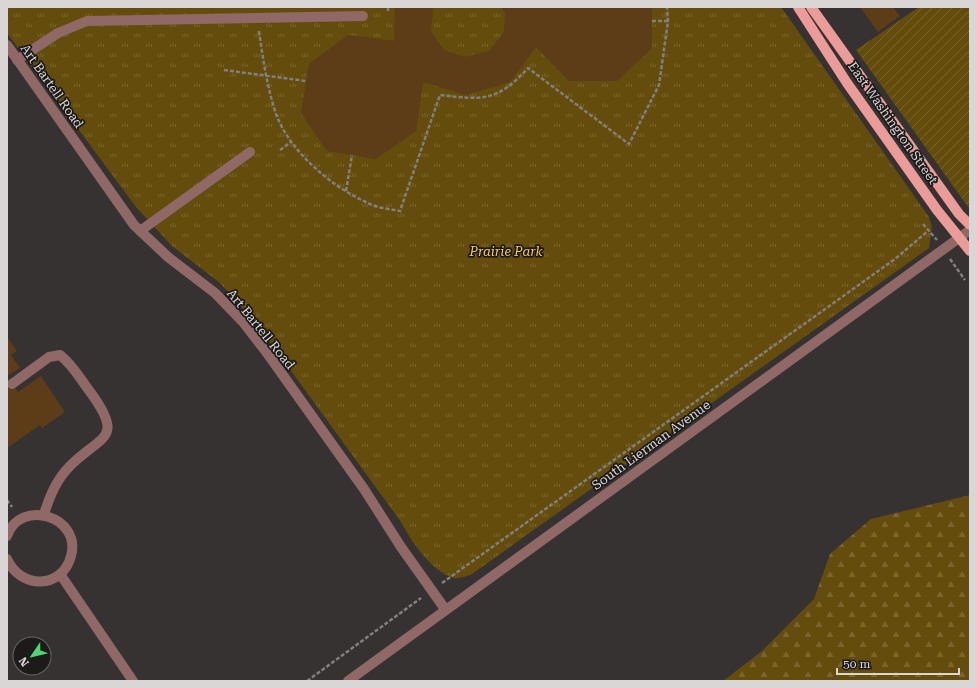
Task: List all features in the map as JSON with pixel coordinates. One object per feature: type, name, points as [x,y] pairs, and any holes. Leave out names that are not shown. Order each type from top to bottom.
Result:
[{"type":"main road","name":"East Washington Street","points":[[798,7],[852,89],[937,210],[970,251]]},
{"type":"main road","name":"East Washington Street","points":[[811,7],[959,214],[970,225]]},
{"type":"street","points":[[17,60],[58,33],[87,21],[363,16]]},
{"type":"street","name":"Art Bartell Road","points":[[7,45],[140,231],[168,257],[215,293],[243,322],[267,353],[364,489],[401,547],[445,609]]},
{"type":"street","points":[[140,231],[250,152]]},
{"type":"street","name":"South Lierman Avenue","points":[[348,681],[445,609],[970,230]]},
{"type":"street","points":[[12,384],[49,357],[60,355],[68,362],[103,410],[108,423],[104,439],[70,466],[55,483],[44,514]]},
{"type":"street","points":[[7,536],[14,525],[22,518],[44,514],[54,518],[63,525],[71,539],[72,555],[60,574],[50,580],[39,582],[28,580],[18,575],[11,567],[7,559]]},
{"type":"street","points":[[60,574],[132,681]]},
{"type":"path","points":[[259,28],[265,76],[277,116],[291,142],[308,162],[346,191],[369,204],[400,211],[440,95],[477,99],[494,94],[512,86],[528,68],[629,144],[659,86],[668,21],[667,7]]},
{"type":"path","points":[[652,22],[668,21]]},
{"type":"path","points":[[224,70],[306,81]]},
{"type":"path","points":[[280,150],[291,142]]},
{"type":"path","points":[[346,191],[352,155]]},
{"type":"path","points":[[923,224],[932,232]]},
{"type":"path","points":[[450,577],[895,259],[929,230]]},
{"type":"path","points":[[957,270],[965,280]]},
{"type":"path","points":[[7,500],[12,507]]},
{"type":"path","points":[[307,681],[408,608]]},
{"type":"green space","name":"Prairie Park","points":[[7,7],[781,7],[929,217],[932,227],[929,248],[472,574],[461,578],[454,578],[446,575],[430,563],[416,546],[401,522],[257,324],[220,283],[172,246],[136,207],[7,33]]},
{"type":"green space","points":[[919,7],[970,8],[970,207],[968,207],[856,50]]},
{"type":"green space","points":[[970,495],[970,681],[723,681],[762,651],[814,599],[830,554],[871,519]]},
{"type":"building","points":[[395,7],[433,7],[431,32],[444,50],[464,57],[489,51],[504,32],[505,13],[501,7],[652,7],[652,48],[617,81],[569,81],[536,47],[510,82],[466,95],[423,82],[416,131],[376,159],[327,151],[301,113],[309,64],[348,35],[394,41]]},
{"type":"building","points":[[860,7],[893,7],[900,16],[878,32]]},
{"type":"building","points":[[7,337],[17,351],[11,355],[20,368],[7,376]]},
{"type":"building","points":[[41,376],[65,412],[42,428],[40,425],[7,448],[7,377],[18,392]]}]
